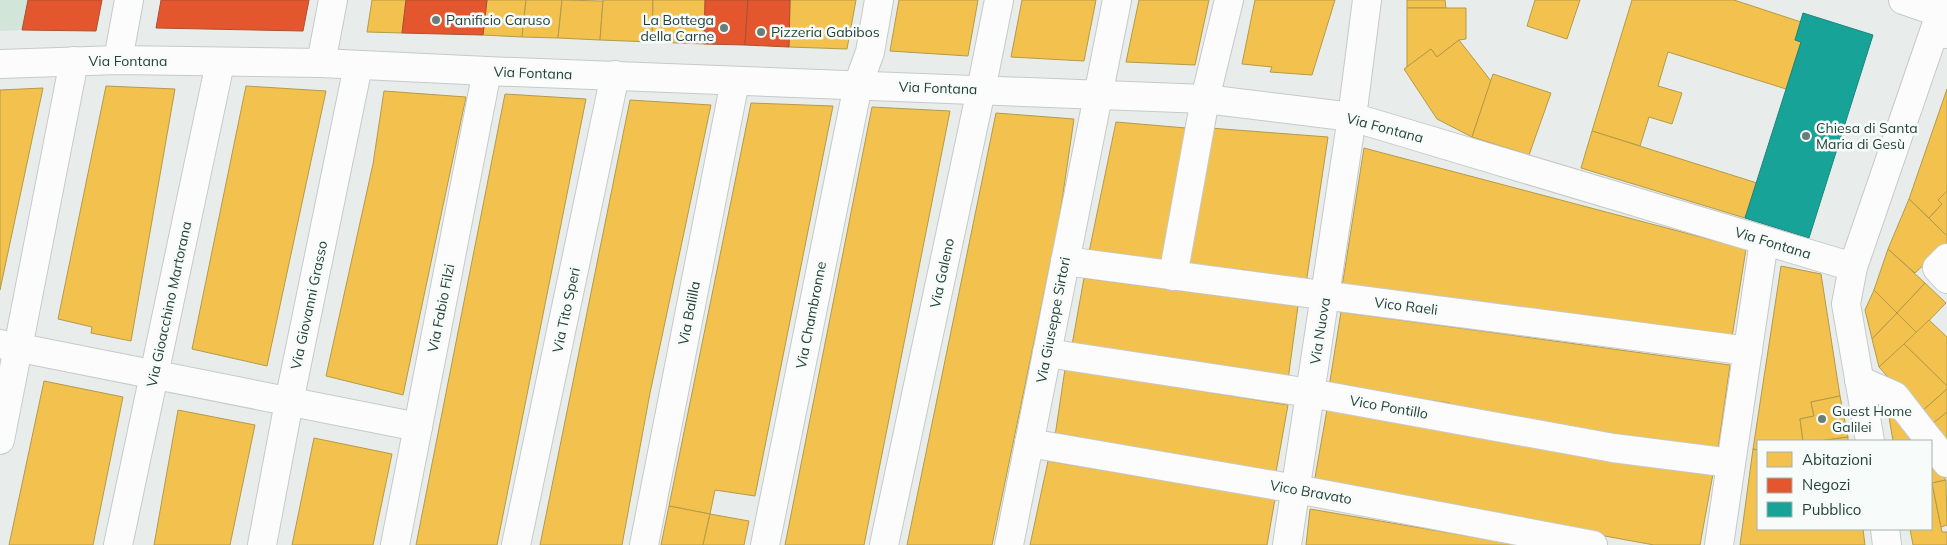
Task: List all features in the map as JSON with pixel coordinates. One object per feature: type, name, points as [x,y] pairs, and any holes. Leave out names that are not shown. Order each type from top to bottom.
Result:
[{"type":"street","points":[[118,60],[129,0]]},
{"type":"street","points":[[321,63],[333,0]]},
{"type":"street","name":"Via Chambronne","points":[[765,545],[858,85],[870,52],[879,0]]},
{"type":"street","name":"Via Galeno","points":[[884,545],[981,90],[998,0]]},
{"type":"street","name":"Via Giuseppe Sirtori","points":[[1008,545],[1117,0]]},
{"type":"street","points":[[1173,276],[1205,99],[1229,0]]},
{"type":"street","name":"Via Nuova","points":[[1287,545],[1326,295],[1367,0]]},
{"type":"street","points":[[1870,440],[1846,304],[1853,267],[1942,17],[1903,0]]},
{"type":"street","name":"Via Fontana","points":[[0,64],[118,60],[321,63],[1205,99],[1352,117],[1853,267]]},
{"type":"street","points":[[0,440],[9,346],[74,61]]},
{"type":"street","name":"Via Gioacchino Martorana","points":[[118,545],[220,62]]},
{"type":"street","name":"Via Giovanni Grasso","points":[[262,545],[289,402],[358,66]]},
{"type":"street","name":"Via Fabio Filzi","points":[[395,545],[487,71]]},
{"type":"street","name":"Via Tito Speri","points":[[516,545],[615,75]]},
{"type":"street","name":"Via Balilla","points":[[644,545],[735,81]]},
{"type":"street","points":[[1719,545],[1764,241]]},
{"type":"street","points":[[1947,258],[1936,268],[1947,279]]},
{"type":"street","name":"Vico Raeli","points":[[1065,261],[1748,351]]},
{"type":"street","points":[[9,346],[418,427]]},
{"type":"street","name":"Vico Pontillo","points":[[1047,353],[1310,393],[1613,448],[1731,464]]},
{"type":"street","points":[[1859,380],[1895,396],[1929,440]]},
{"type":"street","name":"Vico Bravato","points":[[1029,443],[1296,489],[1593,545]]},
{"type":"street","points":[[1932,443],[1947,463]]},
{"type":"street","points":[[1884,530],[1887,545]]},
{"type":"green space","points":[[0,0],[28,0],[22,30],[0,31]]},
{"type":"building: Abitazioni","points":[[372,0],[406,0],[402,33],[367,32]]},
{"type":"building: Abitazioni","points":[[487,0],[526,0],[522,37],[483,35]]},
{"type":"building: Abitazioni","points":[[526,0],[562,0],[558,38],[522,37]]},
{"type":"building: Abitazioni","points":[[562,0],[603,1],[600,40],[558,38]]},
{"type":"building: Abitazioni","points":[[603,0],[653,0],[652,42],[600,40]]},
{"type":"building: Abitazioni","points":[[653,0],[705,0],[704,44],[652,42]]},
{"type":"building: Abitazioni","points":[[790,0],[856,0],[847,49],[789,47]]},
{"type":"building: Abitazioni","points":[[899,0],[978,0],[968,56],[890,51]]},
{"type":"building: Abitazioni","points":[[1022,0],[1096,0],[1084,61],[1011,57]]},
{"type":"building: Abitazioni","points":[[1139,0],[1209,0],[1195,65],[1126,62]]},
{"type":"building: Abitazioni","points":[[1255,0],[1335,0],[1312,75],[1270,72],[1272,67],[1242,64]]},
{"type":"building: Abitazioni","points":[[1407,0],[1445,0],[1446,8],[1407,8]]},
{"type":"building: Abitazioni","points":[[1535,0],[1580,0],[1567,39],[1527,26]]},
{"type":"building: Abitazioni","points":[[1632,0],[1734,0],[1801,22],[1795,40],[1801,42],[1786,89],[1668,52],[1658,86],[1682,93],[1672,124],[1649,117],[1640,146],[1592,131]]},
{"type":"building: Abitazioni","points":[[1407,8],[1466,8],[1466,39],[1459,40],[1437,57],[1431,49],[1407,67]]},
{"type":"building: Abitazioni","points":[[1459,40],[1491,81],[1472,137],[1437,119],[1404,69],[1431,49],[1437,57]]},
{"type":"building: Abitazioni","points":[[1493,74],[1551,93],[1529,155],[1472,137]]},
{"type":"building: Abitazioni","points":[[106,86],[175,89],[131,341],[91,333],[92,327],[58,319]]},
{"type":"building: Abitazioni","points":[[246,86],[326,91],[267,366],[192,349]]},
{"type":"building: Abitazioni","points":[[43,88],[0,290],[0,90]]},
{"type":"building: Abitazioni","points":[[1947,89],[1947,191],[1938,200],[1942,204],[1929,218],[1909,199]]},
{"type":"building: Abitazioni","points":[[384,91],[466,97],[403,395],[326,376],[373,164]]},
{"type":"building: Abitazioni","points":[[505,94],[586,99],[497,545],[416,545]]},
{"type":"building: Abitazioni","points":[[630,100],[711,105],[650,393],[622,545],[540,545]]},
{"type":"building: Abitazioni","points":[[751,103],[833,106],[755,496],[715,490],[710,514],[669,506]]},
{"type":"building: Abitazioni","points":[[872,107],[950,111],[864,545],[785,545]]},
{"type":"building: Abitazioni","points":[[996,113],[1074,119],[1059,221],[992,545],[907,545]]},
{"type":"building: Abitazioni","points":[[1116,122],[1186,128],[1165,263],[1089,252]]},
{"type":"building: Abitazioni","points":[[1210,128],[1328,137],[1306,284],[1244,277],[1245,270],[1189,265]]},
{"type":"building: Abitazioni","points":[[1592,131],[1757,183],[1745,218],[1581,168]]},
{"type":"building: Abitazioni","points":[[1364,148],[1746,249],[1732,337],[1342,287]]},
{"type":"building: Abitazioni","points":[[1947,191],[1947,236],[1929,218],[1942,204],[1938,200]]},
{"type":"building: Abitazioni","points":[[1909,199],[1947,236],[1947,243],[1915,273],[1888,249]]},
{"type":"building: Abitazioni","points":[[1888,249],[1925,283],[1897,313],[1874,290]]},
{"type":"building: Abitazioni","points":[[1781,266],[1821,274],[1840,396],[1811,402],[1814,416],[1800,419],[1803,440],[1757,440],[1757,450],[1753,449]]},
{"type":"building: Abitazioni","points":[[1084,278],[1298,306],[1288,380],[1072,345]]},
{"type":"building: Abitazioni","points":[[1925,283],[1946,303],[1917,333],[1897,313]]},
{"type":"building: Abitazioni","points":[[1874,290],[1897,313],[1872,339],[1865,310]]},
{"type":"building: Abitazioni","points":[[1341,312],[1730,365],[1718,449],[1449,410],[1450,403],[1329,387]]},
{"type":"building: Abitazioni","points":[[1897,313],[1917,333],[1879,367],[1872,339]]},
{"type":"building: Abitazioni","points":[[1929,320],[1947,337],[1947,386],[1904,344]]},
{"type":"building: Abitazioni","points":[[1904,344],[1947,386],[1947,389],[1920,413],[1879,367]]},
{"type":"building: Abitazioni","points":[[1065,369],[1288,405],[1276,472],[1055,436]]},
{"type":"building: Abitazioni","points":[[44,381],[123,397],[93,545],[9,545]]},
{"type":"building: Abitazioni","points":[[1947,389],[1947,412],[1931,425],[1920,413]]},
{"type":"building: Abitazioni","name":"Guest Home Galilei","points":[[1840,396],[1848,437],[1826,440],[1803,440],[1800,419],[1814,416],[1811,402]]},
{"type":"building: Abitazioni","points":[[1328,404],[1713,474],[1700,545],[1654,545],[1314,483]]},
{"type":"building: Abitazioni","points":[[1887,405],[1917,440],[1893,440]]},
{"type":"building: Abitazioni","points":[[178,410],[255,425],[230,545],[154,545]]},
{"type":"building: Abitazioni","points":[[1947,412],[1947,443],[1931,425]]},
{"type":"building: Abitazioni","points":[[1848,437],[1848,440],[1826,440]]},
{"type":"building: Abitazioni","points":[[314,438],[392,454],[373,545],[292,545]]},
{"type":"building: Abitazioni","points":[[1753,449],[1757,450],[1757,530],[1863,530],[1865,545],[1740,545]]},
{"type":"building: Abitazioni","points":[[1932,460],[1946,480],[1932,483]]},
{"type":"building: Abitazioni","points":[[1048,461],[1275,499],[1267,545],[1030,545]]},
{"type":"building: Abitazioni","points":[[1946,480],[1947,525],[1941,527],[1932,483]]},
{"type":"building: Abitazioni","points":[[1932,483],[1942,532],[1947,532],[1947,545],[1913,545],[1910,530],[1932,530]]},
{"type":"building: Abitazioni","points":[[669,506],[710,514],[703,545],[661,545]]},
{"type":"building: Abitazioni","points":[[1310,509],[1520,545],[1306,545]]},
{"type":"building: Abitazioni","points":[[710,514],[749,521],[744,545],[703,545]]},
{"type":"building: Negozi","points":[[28,0],[102,0],[96,31],[22,30]]},
{"type":"building: Negozi","points":[[161,0],[309,0],[303,31],[156,28]]},
{"type":"building: Negozi","points":[[406,0],[487,0],[483,35],[402,33]]},
{"type":"building: Negozi","points":[[705,0],[748,0],[745,45],[704,44]]},
{"type":"building: Negozi","points":[[748,0],[790,0],[789,47],[745,45]]},
{"type":"building: Pubblico","name":"Chiesa di Santa Maria di Gesù","points":[[1803,13],[1873,35],[1809,238],[1745,218],[1801,42],[1795,40]]},
{"type":"place","name":"Panificio Caruso","points":[[436,20]]},
{"type":"place","name":"La Bottega della Carne","points":[[724,28]]},
{"type":"place","name":"Pizzeria Gabibos","points":[[761,32]]},
{"type":"place","name":"Chiesa di Santa Maria di Gesù","points":[[1806,136]]},
{"type":"place","name":"Guest Home Galilei","points":[[1822,419]]}]
